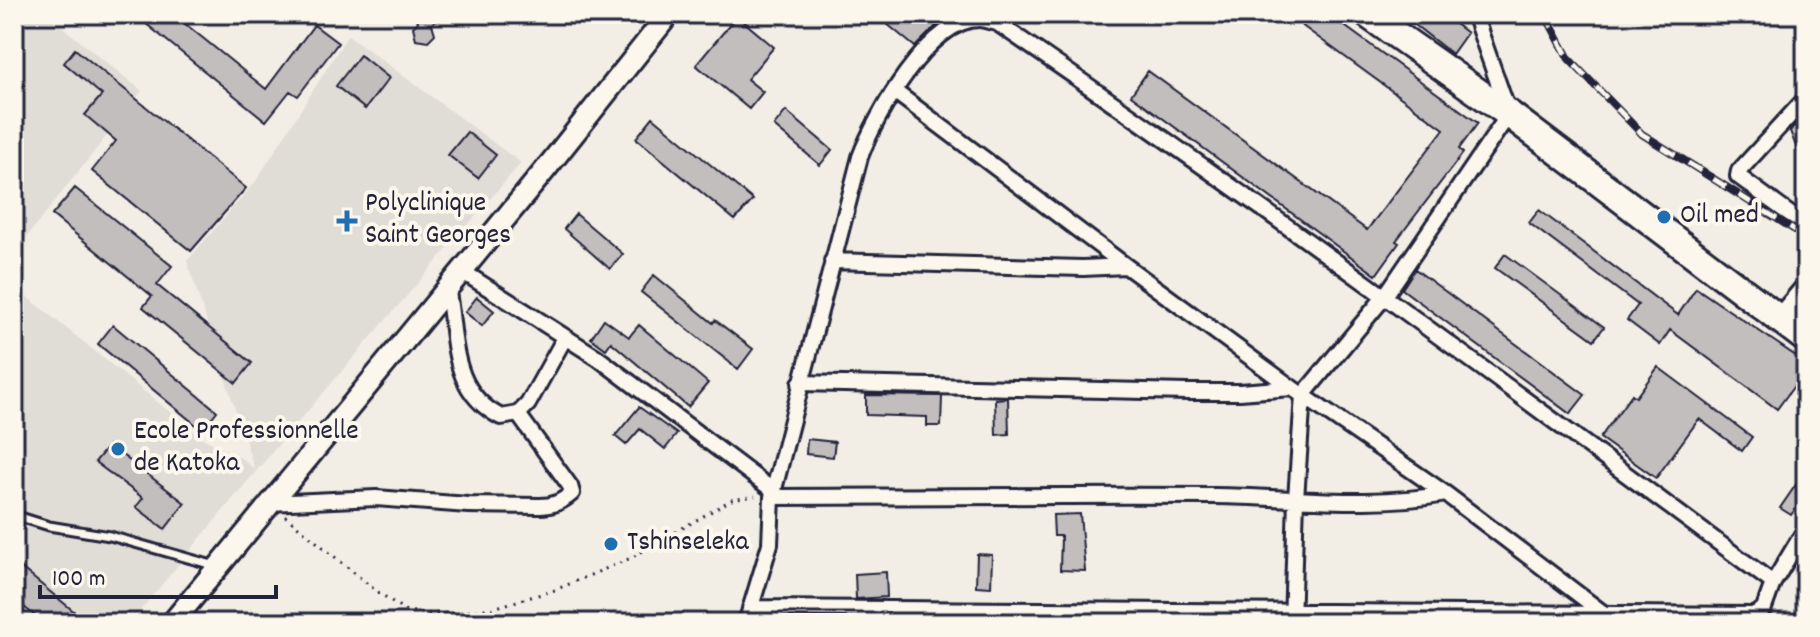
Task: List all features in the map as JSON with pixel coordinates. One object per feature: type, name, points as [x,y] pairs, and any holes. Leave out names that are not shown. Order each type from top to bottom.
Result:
[{"type":"highway","points":[[1368,14],[1509,114],[1806,339]]},
{"type":"street","points":[[172,623],[545,170],[669,14]]},
{"type":"street","points":[[1292,618],[1298,391],[1385,296],[1509,114],[1474,14]]},
{"type":"street","points":[[1773,583],[1385,296],[1139,120],[997,23],[979,19],[940,36],[894,91],[872,125],[860,157],[800,383],[774,495],[770,544],[748,616],[1292,618],[1603,613],[1760,620],[1773,583],[1806,528]]},
{"type":"street","points":[[894,91],[1126,266],[1446,494],[1603,613]]},
{"type":"street","points":[[1806,98],[1739,171],[1738,176],[1806,226]]},
{"type":"street","points":[[832,261],[1083,268],[1126,266]]},
{"type":"street","points":[[454,278],[564,339],[631,382],[774,495],[1219,496],[1387,501],[1417,500],[1446,494]]},
{"type":"street","points":[[454,278],[454,352],[471,390],[489,410],[501,417],[518,414],[528,404],[564,339]]},
{"type":"street","points":[[1779,320],[1806,288]]},
{"type":"street","points":[[800,383],[1187,392],[1298,391]]},
{"type":"street","points":[[269,503],[376,498],[468,505],[550,506],[565,500],[572,493],[570,486],[518,414]]},
{"type":"lane","points":[[14,515],[49,526],[137,543],[218,566]]},
{"type":"path","points":[[269,503],[375,590],[406,611],[430,614],[493,608],[555,590],[631,558],[731,500],[774,495]]},
{"type":"shaded area","points":[[14,14],[46,14],[142,91],[14,253]]},
{"type":"shaded area","points":[[348,35],[521,163],[256,471],[130,623],[14,623],[14,286],[202,438],[243,459],[255,470],[187,261],[256,181]]},
{"type":"building","points":[[134,14],[173,14],[266,89],[314,25],[338,43],[298,96],[290,91],[266,121]]},
{"type":"building","points":[[416,14],[441,14],[432,24],[435,34],[428,41],[416,39],[413,27],[418,22]]},
{"type":"building","points":[[875,14],[928,14],[939,23],[915,47]]},
{"type":"building","points":[[1286,14],[1328,14],[1478,123],[1459,149],[1463,153],[1396,241],[1399,243],[1376,275],[1131,95],[1148,71],[1367,230],[1444,129]]},
{"type":"building","points":[[1401,14],[1442,14],[1467,33],[1452,54]]},
{"type":"building","points":[[737,16],[774,47],[747,79],[763,92],[749,109],[696,65]]},
{"type":"building","points":[[75,49],[246,188],[191,251],[92,171],[116,141],[85,115],[102,95],[64,63]]},
{"type":"building","points":[[360,55],[389,78],[365,109],[336,86]]},
{"type":"building","points":[[786,111],[832,150],[820,165],[774,126]]},
{"type":"building","points":[[1803,116],[1806,118],[1805,170],[1790,131]]},
{"type":"building","points":[[653,117],[753,200],[735,220],[636,138]]},
{"type":"building","points":[[467,132],[496,155],[478,178],[448,155]]},
{"type":"building","points":[[75,188],[172,266],[157,285],[252,363],[236,383],[143,307],[152,296],[52,215]]},
{"type":"building","points":[[1539,210],[1678,315],[1696,288],[1806,363],[1806,383],[1799,379],[1777,409],[1670,330],[1660,345],[1627,320],[1638,305],[1529,223]]},
{"type":"building","points":[[576,214],[623,254],[610,269],[564,229]]},
{"type":"building","points":[[1505,254],[1604,327],[1594,340],[1495,268]]},
{"type":"building","points":[[1415,269],[1585,395],[1570,414],[1402,289]]},
{"type":"building","points":[[654,275],[713,323],[715,320],[753,349],[738,369],[641,292]]},
{"type":"building","points":[[477,297],[494,311],[482,326],[465,312]]},
{"type":"building","points":[[604,319],[629,337],[639,325],[708,383],[688,407],[611,342],[606,349],[591,338]]},
{"type":"building","points":[[113,325],[217,411],[202,430],[98,344]]},
{"type":"building","points":[[1658,367],[1752,437],[1742,451],[1699,419],[1656,478],[1600,438],[1632,394],[1636,397]]},
{"type":"building","points":[[866,395],[942,396],[941,426],[927,426],[927,417],[866,415]]},
{"type":"building","points":[[1008,398],[1009,434],[996,435],[995,399]]},
{"type":"building","points":[[639,407],[677,434],[665,449],[640,429],[626,445],[615,436]]},
{"type":"building","points":[[807,439],[835,442],[833,457],[806,454]]},
{"type":"building","points":[[109,445],[185,503],[165,529],[136,507],[143,498],[95,462]]},
{"type":"building","points":[[1806,470],[1806,494],[1791,515],[1780,508]]},
{"type":"building","points":[[1080,514],[1085,571],[1060,570],[1061,536],[1054,536],[1053,515]]},
{"type":"building","points":[[977,554],[992,555],[991,587],[976,586]]},
{"type":"building","points":[[14,562],[88,623],[44,623],[14,599]]},
{"type":"building","points":[[886,572],[887,597],[856,599],[855,574]]},
{"type":"railway","points":[[1545,14],[1569,59],[1642,134],[1806,237]]},
{"type":"place","name":"Oil med","points":[[1664,217]]},
{"type":"place","name":"Polyclinique Saint Georges","points":[[347,221]]},
{"type":"place","name":"Ecole Professionnelle de Katoka","points":[[118,449]]},
{"type":"place","name":"Tshinseleka","points":[[611,544]]}]
